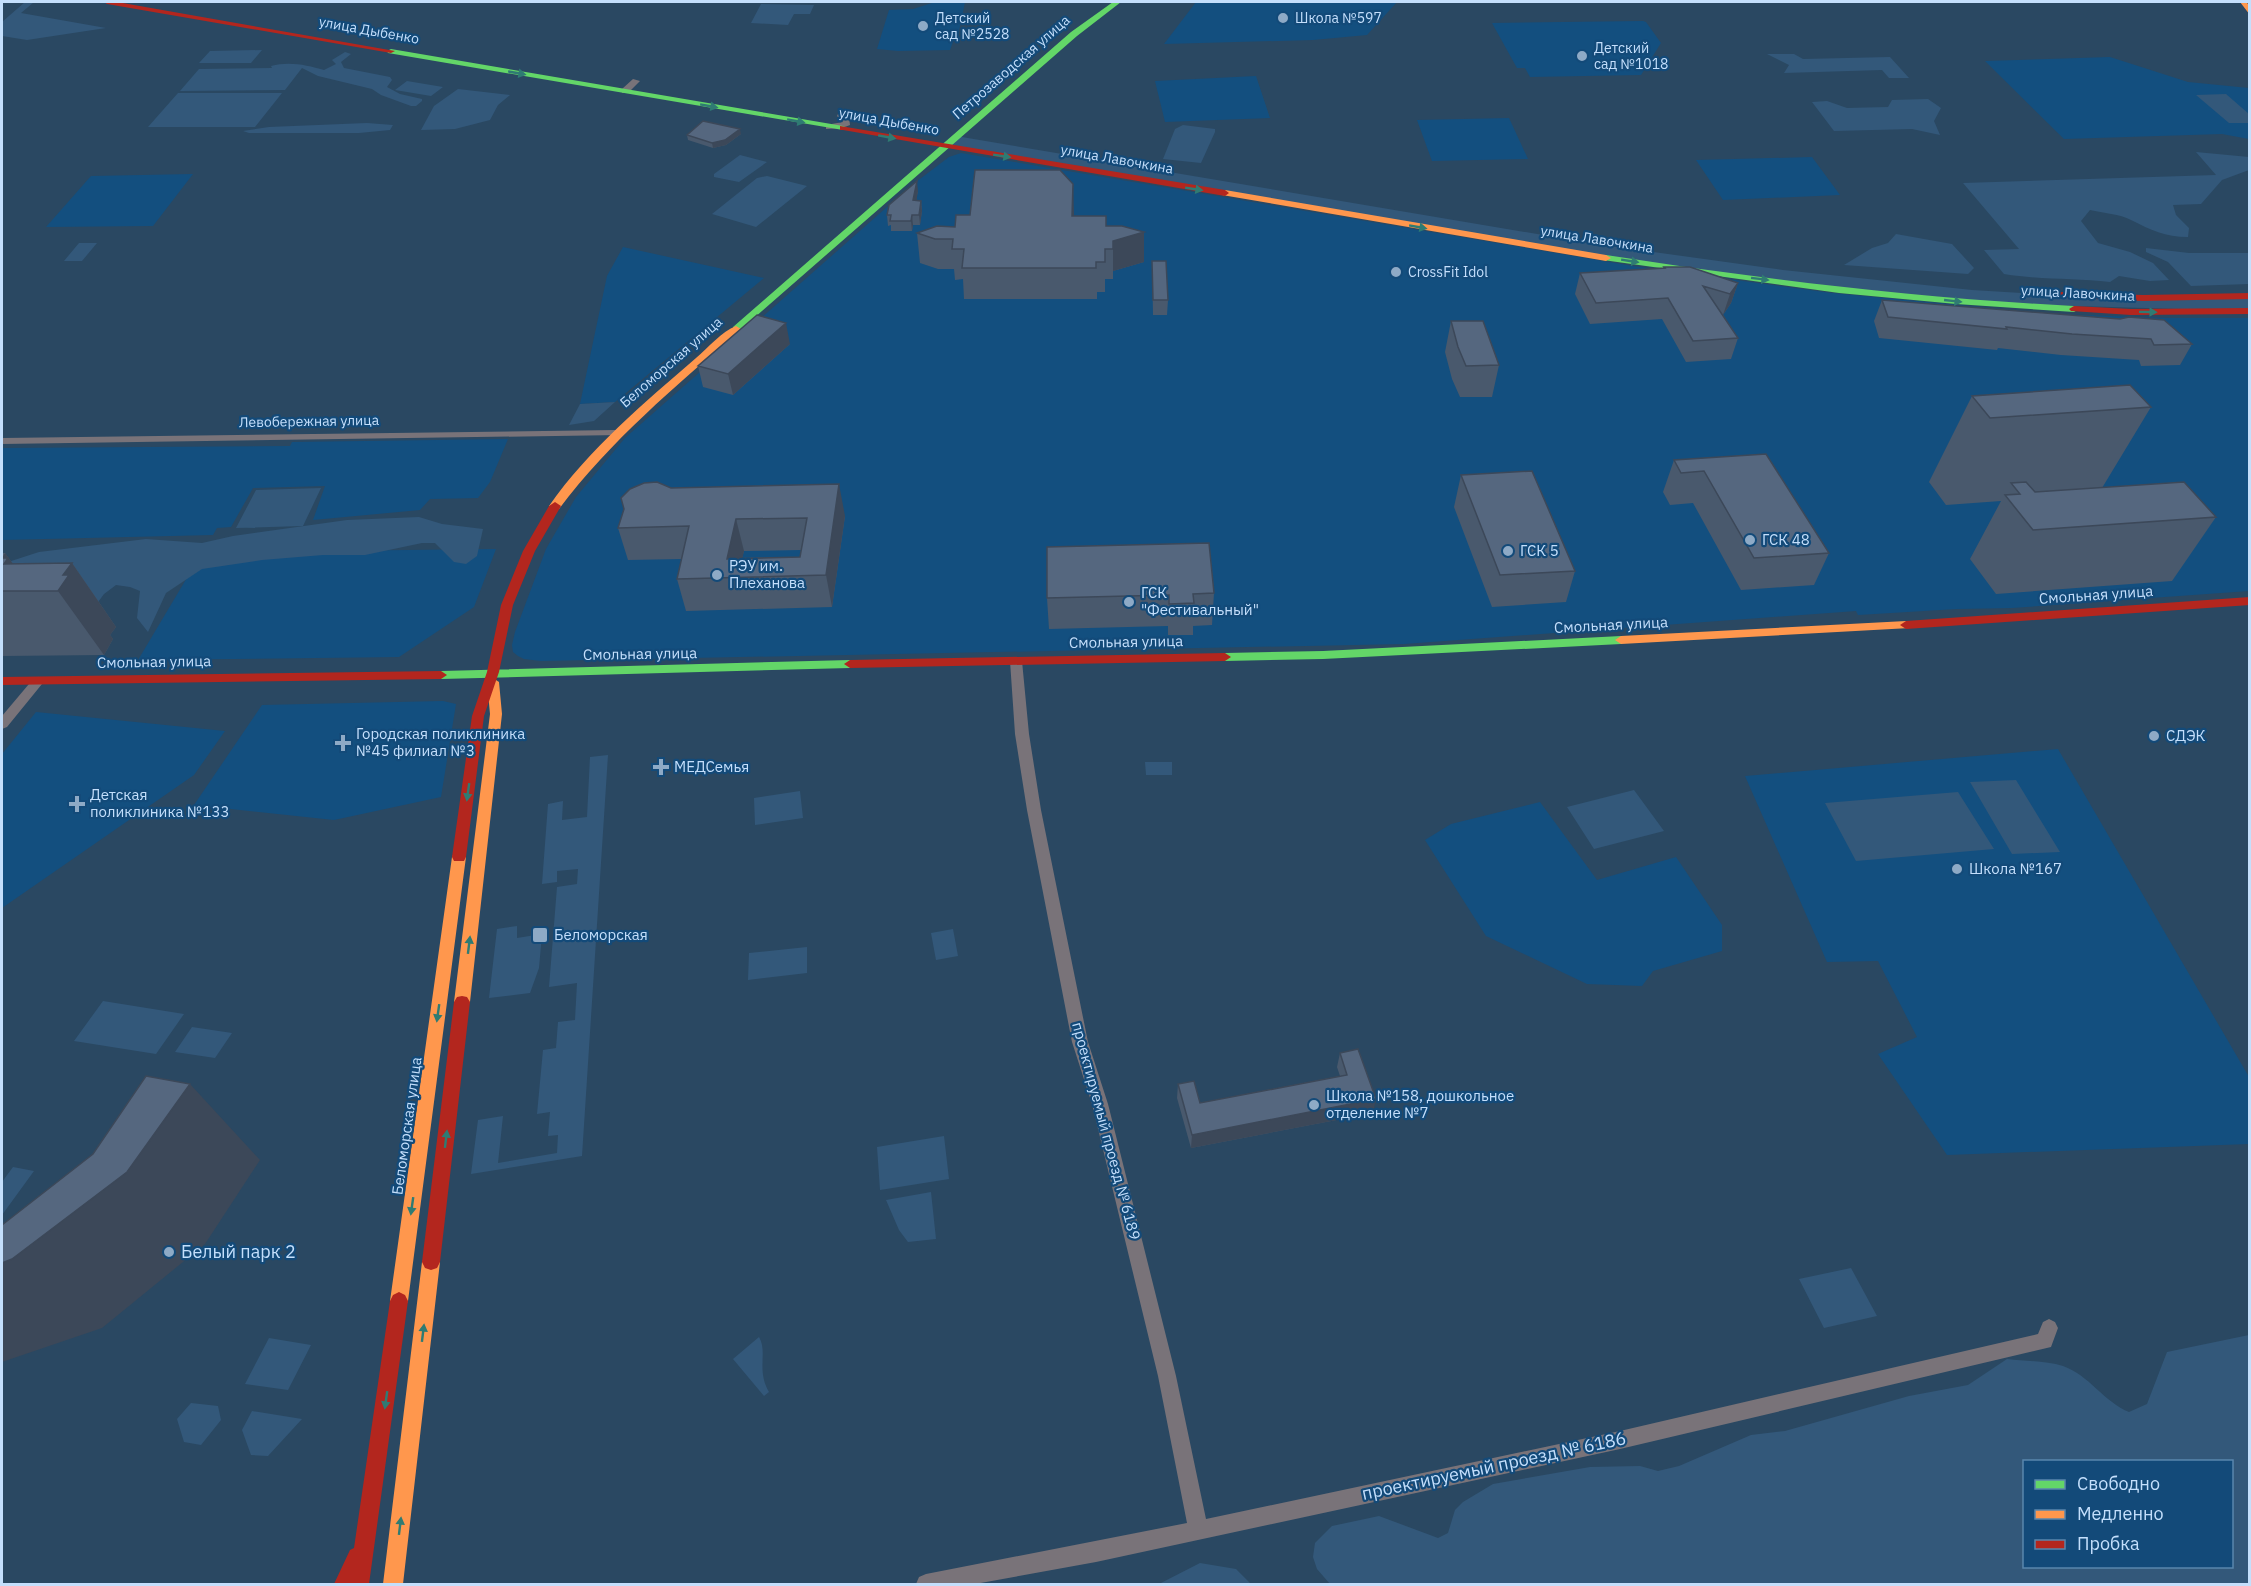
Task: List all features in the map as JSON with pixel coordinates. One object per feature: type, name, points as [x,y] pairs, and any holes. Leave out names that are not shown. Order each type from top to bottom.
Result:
[{"type":"main road","name":"улица Дыбенко","points":[[107,2],[944,147]]},
{"type":"main road","name":"улица Дыбенко","points":[[165,2],[956,136]]},
{"type":"main road","name":"Петрозаводская улица","points":[[956,136],[1074,34],[1117,2]]},
{"type":"main road","points":[[2243,2],[2250,13]]},
{"type":"main road","name":"Беломорская улица","points":[[359,1584],[478,716],[492,673],[510,597],[527,556],[562,496],[595,454],[616,433],[956,136]]},
{"type":"main road","name":"улица Лавочкина","points":[[956,136],[1670,261]]},
{"type":"main road","name":"улица Лавочкина","points":[[944,147],[1702,266],[1976,303],[2149,313],[2250,311]]},
{"type":"main road","name":"улица Лавочкина","points":[[1702,266],[1972,290],[2143,298],[2250,296]]},
{"type":"main road","name":"Смольная улица","points":[[2,681],[1275,657],[1863,629],[2250,601]]},
{"type":"main road","name":"Беломорская улица","points":[[393,1584],[496,714],[492,673]]},
{"type":"main road","points":[[344,1584],[367,1532]]},
{"type":"street","points":[[625,92],[636,81]]},
{"type":"street","name":"улица Дыбенко","points":[[829,127],[845,124],[847,121],[841,116]]},
{"type":"street","name":"Левобережная улица","points":[[2,441],[616,433]]},
{"type":"street","name":"проектируемый проезд № 6189","points":[[1016,661],[1022,734],[1034,810],[1080,1042],[1100,1104],[1167,1376],[1198,1528]]},
{"type":"street","points":[[2,724],[38,681]]},
{"type":"street","name":"проектируемый проезд № 6186","points":[[926,1584],[1096,1552],[1198,1528],[1620,1440],[2046,1341],[2049,1328]]},
{"type":"shaded area","points":[[25,2],[34,2],[21,13],[106,28],[27,40],[2,36],[2,22]]},
{"type":"shaded area","name":"Детский сад №2528","points":[[935,2],[965,2],[958,36],[955,36],[950,50],[877,49],[889,10],[913,9]]},
{"type":"shaded area","name":"Школа №597","points":[[1196,2],[1397,2],[1367,35],[1313,40],[1164,44]]},
{"type":"shaded area","points":[[761,4],[814,5],[810,14],[794,14],[788,25],[751,23]]},
{"type":"shaded area","name":"Детский сад №1018","points":[[1643,21],[1661,43],[1641,75],[1530,77],[1525,68],[1517,68],[1492,23]]},
{"type":"shaded area","points":[[262,50],[251,63],[199,63],[210,51]]},
{"type":"shaded area","points":[[345,52],[351,54],[341,62],[344,68],[390,77],[392,80],[387,87],[400,94],[422,99],[422,101],[416,106],[411,106],[381,95],[372,89],[318,76],[302,68],[285,90],[180,91],[199,69],[272,68],[271,66],[291,64],[324,70],[336,64],[332,60]]},
{"type":"shaded area","points":[[1767,54],[1794,54],[1803,59],[1890,57],[1909,78],[1889,78],[1882,70],[1784,73],[1789,65]]},
{"type":"shaded area","points":[[2110,57],[2188,82],[2249,88],[2249,139],[2222,134],[2064,139],[1985,61]]},
{"type":"shaded area","points":[[1256,76],[1270,118],[1165,122],[1155,81]]},
{"type":"shaded area","points":[[407,81],[443,87],[431,96],[395,90]]},
{"type":"shaded area","points":[[458,89],[510,95],[498,105],[490,120],[455,129],[421,130],[434,106]]},
{"type":"shaded area","points":[[178,93],[282,93],[255,127],[148,127]]},
{"type":"shaded area","points":[[2226,94],[2249,114],[2249,123],[2229,123],[2196,95]]},
{"type":"shaded area","points":[[1928,99],[1941,108],[1934,121],[1940,135],[1912,129],[1834,131],[1812,102],[1827,101],[1847,108],[1888,107],[1892,100]]},
{"type":"shaded area","points":[[1509,118],[1528,159],[1432,161],[1417,120]]},
{"type":"shaded area","points":[[367,123],[393,125],[390,130],[359,133],[249,133],[243,131],[269,127]]},
{"type":"shaded area","points":[[1183,125],[1215,129],[1201,163],[1163,159],[1175,129]]},
{"type":"shaded area","points":[[956,136],[1596,244],[1783,270],[1972,290],[2054,295],[2249,296],[2249,311],[1976,303],[1702,272],[944,147]]},
{"type":"shaded area","points":[[2196,152],[2249,157],[2249,170],[2222,180],[2201,204],[2173,205],[2176,215],[2189,228],[2188,237],[2165,234],[2122,216],[2090,210],[2081,221],[2098,243],[2130,252],[2153,263],[2169,280],[2150,281],[2119,276],[2110,282],[2004,274],[1984,250],[2019,249],[1963,183],[2216,175]]},
{"type":"shaded area","points":[[961,153],[1633,266],[1832,293],[2056,314],[2249,318],[2249,591],[2012,608],[1858,615],[1856,611],[1404,644],[541,661],[524,659],[513,652],[515,632],[546,549],[576,497],[625,438],[912,185],[949,157]]},
{"type":"shaded area","points":[[740,155],[767,162],[739,182],[714,177],[714,174]]},
{"type":"shaded area","points":[[1812,157],[1840,195],[1723,200],[1696,160]]},
{"type":"shaded area","points":[[193,174],[153,226],[46,227],[91,176]]},
{"type":"shaded area","points":[[767,176],[807,186],[756,227],[712,214],[757,178]]},
{"type":"shaded area","points":[[1896,234],[1952,244],[1974,268],[1968,274],[1844,265],[1872,248],[1888,243]]},
{"type":"shaded area","points":[[79,243],[97,243],[82,261],[64,261]]},
{"type":"shaded area","points":[[623,247],[764,278],[615,402],[580,404],[607,276]]},
{"type":"shaded area","points":[[2146,248],[2189,253],[2249,253],[2249,284],[2191,286],[2168,262],[2146,252]]},
{"type":"shaded area","points":[[615,402],[594,421],[569,425],[580,404]]},
{"type":"shaded area","points":[[508,439],[490,482],[478,498],[430,499],[420,510],[313,520],[325,486],[253,488],[231,527],[217,528],[213,535],[2,540],[2,448],[290,446],[292,442]]},
{"type":"shaded area","points":[[321,488],[303,526],[236,528],[256,490]]},
{"type":"shaded area","points":[[419,517],[442,524],[483,529],[477,556],[466,564],[454,562],[435,543],[422,543],[365,555],[323,555],[262,560],[202,569],[166,593],[148,632],[137,618],[140,591],[116,585],[104,594],[90,613],[2,564],[39,552],[146,539],[202,543],[233,536],[347,520]]},
{"type":"shaded area","points":[[496,549],[474,607],[399,657],[138,660],[194,566],[229,565],[237,552]]},
{"type":"shaded area","name":"Городская поликлиника №45 филиал №3","points":[[443,701],[456,704],[441,797],[334,820],[194,805],[262,705]]},
{"type":"shaded area","name":"Детская поликлиника №133","points":[[36,712],[225,731],[194,775],[2,908],[2,754]]},
{"type":"shaded area","name":"Школа №167","points":[[2058,749],[2249,1077],[2249,1144],[1947,1155],[1878,1054],[1917,1037],[1878,961],[1827,962],[1745,776]]},
{"type":"shaded area","points":[[608,755],[582,1156],[471,1174],[478,1120],[503,1116],[498,1163],[557,1153],[558,1135],[548,1136],[550,1112],[537,1114],[543,1050],[556,1048],[558,1022],[575,1020],[577,983],[549,987],[557,887],[577,884],[578,869],[557,871],[557,882],[542,884],[548,804],[563,801],[562,820],[587,817],[590,757]]},
{"type":"shaded area","points":[[1145,762],[1172,762],[1172,775],[1146,775]]},
{"type":"shaded area","points":[[2016,780],[2060,852],[2012,854],[1970,782]]},
{"type":"shaded area","points":[[1634,790],[1664,831],[1594,849],[1567,807]]},
{"type":"shaded area","points":[[800,791],[803,818],[755,825],[754,798]]},
{"type":"shaded area","points":[[1958,792],[1994,849],[1856,861],[1825,803]]},
{"type":"shaded area","points":[[1540,802],[1597,880],[1676,857],[1722,925],[1722,951],[1653,971],[1642,986],[1587,984],[1486,936],[1425,840],[1451,824]]},
{"type":"shaded area","points":[[517,926],[517,938],[542,934],[539,968],[530,993],[489,998],[497,929]]},
{"type":"shaded area","points":[[953,929],[958,956],[936,960],[931,933]]},
{"type":"shaded area","points":[[807,947],[807,973],[748,980],[749,953]]},
{"type":"shaded area","points":[[103,1001],[184,1014],[156,1054],[74,1041]]},
{"type":"shaded area","points":[[192,1027],[232,1033],[215,1058],[175,1052]]},
{"type":"shaded area","points":[[944,1136],[949,1179],[880,1190],[877,1147]]},
{"type":"shaded area","points":[[13,1167],[34,1171],[2,1215],[2,1182]]},
{"type":"shaded area","points":[[931,1192],[936,1239],[908,1242],[899,1230],[886,1200]]},
{"type":"shaded area","points":[[1851,1268],[1877,1316],[1824,1328],[1799,1279]]},
{"type":"shaded area","points":[[2249,1335],[2249,1584],[1330,1584],[1317,1569],[1313,1557],[1315,1543],[1332,1526],[1379,1516],[1438,1538],[1448,1533],[1455,1510],[1463,1502],[1493,1484],[1590,1467],[1640,1466],[1658,1471],[1679,1466],[1751,1435],[1785,1431],[1909,1396],[1968,1385],[2007,1359],[2063,1366],[2081,1376],[2120,1408],[2129,1412],[2147,1404],[2167,1352]]},
{"type":"shaded area","points":[[759,1337],[763,1349],[763,1376],[769,1392],[764,1396],[733,1359]]},
{"type":"shaded area","points":[[269,1338],[311,1345],[288,1390],[245,1384]]},
{"type":"shaded area","points":[[191,1403],[218,1406],[221,1420],[201,1445],[184,1442],[177,1419]]},
{"type":"shaded area","points":[[252,1411],[302,1419],[268,1456],[251,1455],[242,1430]]},
{"type":"shaded area","points":[[1200,1563],[1236,1569],[1251,1584],[1159,1584]]},
{"type":"building","points":[[703,121],[740,129],[725,140],[712,143],[687,135]]},
{"type":"building","points":[[975,170],[1060,170],[1073,184],[1072,216],[1106,216],[1106,226],[1122,226],[1144,232],[1113,241],[1113,249],[1105,249],[1105,262],[1096,262],[1096,268],[962,268],[964,249],[952,249],[953,239],[935,239],[917,233],[937,226],[955,227],[956,215],[970,215]]},
{"type":"building","points":[[917,181],[913,200],[921,201],[919,215],[912,215],[911,221],[890,221],[891,215],[887,215],[889,205]]},
{"type":"building","points":[[1152,261],[1166,261],[1168,300],[1153,300]]},
{"type":"building","points":[[1690,267],[1738,283],[1730,294],[1703,286],[1738,338],[1693,341],[1668,298],[1596,303],[1580,273]]},
{"type":"building","points":[[1882,300],[2120,319],[2129,317],[2164,320],[2192,344],[2154,345],[2151,339],[2006,327],[2007,329],[1888,317]]},
{"type":"building","points":[[757,315],[786,323],[728,374],[698,366]]},
{"type":"building","points":[[1451,321],[1483,321],[1499,365],[1466,366]]},
{"type":"building","points":[[2130,385],[2151,407],[1990,418],[1972,396]]},
{"type":"building","points":[[1766,454],[1829,553],[1754,558],[1704,471],[1681,473],[1674,460]]},
{"type":"building","points":[[1532,471],[1575,571],[1500,575],[1461,475]]},
{"type":"building","points":[[657,482],[671,488],[839,484],[826,575],[677,579],[689,526],[618,528],[624,509],[621,498],[630,489],[644,483]],"holes":[[[807,518],[800,557],[727,559],[736,519]]]},
{"type":"building","points":[[2026,482],[2035,492],[2184,482],[2216,517],[2033,530],[2005,495],[2020,494],[2011,483]]},
{"type":"building","points":[[1209,543],[1214,593],[1193,594],[1194,603],[1169,604],[1169,595],[1047,598],[1047,547]]},
{"type":"building","points":[[2,558],[8,558],[4,564],[72,563],[63,575],[69,575],[58,591],[2,591]]},
{"type":"building","points":[[1358,1049],[1376,1099],[1192,1135],[1178,1084],[1194,1081],[1200,1103],[1347,1075],[1340,1053]]},
{"type":"building","points":[[146,1076],[190,1084],[127,1172],[12,1259],[2,1263],[2,1225],[93,1154]]},
{"type":"traffic: fast","points":[[736,329],[1074,34],[1117,2]]},
{"type":"traffic: fast","points":[[391,51],[843,128]]},
{"type":"traffic: fast","points":[[1606,258],[1839,290],[2074,309]]},
{"type":"traffic: fast","points":[[1225,657],[1323,655],[1621,640]]},
{"type":"traffic: fast","points":[[441,675],[850,664]]},
{"type":"traffic: slow","points":[[2243,2],[2250,13]]},
{"type":"traffic: slow","points":[[1225,193],[1606,258]]},
{"type":"traffic: slow","points":[[555,506],[617,434],[736,329]]},
{"type":"traffic: slow","points":[[1621,640],[1906,625]]},
{"type":"traffic: slow","points":[[462,1002],[496,714],[493,682]]},
{"type":"traffic: slow","points":[[399,1301],[459,857]]},
{"type":"traffic: slow","points":[[393,1584],[431,1262]]},
{"type":"traffic: jam","points":[[107,2],[391,51]]},
{"type":"traffic: jam","points":[[843,128],[1225,193]]},
{"type":"traffic: jam","points":[[2031,294],[2143,298],[2250,296]]},
{"type":"traffic: jam","points":[[2074,309],[2131,312],[2250,311]]},
{"type":"traffic: jam","points":[[459,857],[478,716],[493,672],[507,605],[529,551],[555,506]]},
{"type":"traffic: jam","points":[[1906,625],[2250,601]]},
{"type":"traffic: jam","points":[[850,664],[1225,657]]},
{"type":"traffic: jam","points":[[2,681],[441,675]]},
{"type":"traffic: jam","points":[[431,1262],[462,1002]]},
{"type":"traffic: jam","points":[[359,1584],[399,1301]]},
{"type":"traffic: jam","points":[[344,1584],[357,1557]]},
{"type":"place","name":"Школа №597","points":[[1283,18]]},
{"type":"place","name":"Детский сад №2528","points":[[923,26]]},
{"type":"place","name":"Детский сад №1018","points":[[1582,56]]},
{"type":"place","name":"CrossFit Idol","points":[[1396,272]]},
{"type":"place","name":"ГСК 48","points":[[1750,540]]},
{"type":"place","name":"ГСК 5","points":[[1508,551]]},
{"type":"place","name":"РЭУ им. Плеханова","points":[[717,575]]},
{"type":"place","name":"ГСК \"Фестивальный\"","points":[[1129,602]]},
{"type":"place","name":"СДЭК","points":[[2154,736]]},
{"type":"place","name":"Городская поликлиника №45 филиал №3","points":[[343,743]]},
{"type":"place","name":"МЕДСемья","points":[[661,767]]},
{"type":"place","name":"Детская поликлиника №133","points":[[77,804]]},
{"type":"place","name":"Школа №167","points":[[1957,869]]},
{"type":"place","name":"Беломорская","points":[[540,935]]},
{"type":"place","name":"Школа №158, дошкольное отделение №7","points":[[1314,1105]]},
{"type":"place","name":"Белый парк 2","points":[[169,1252]]}]
